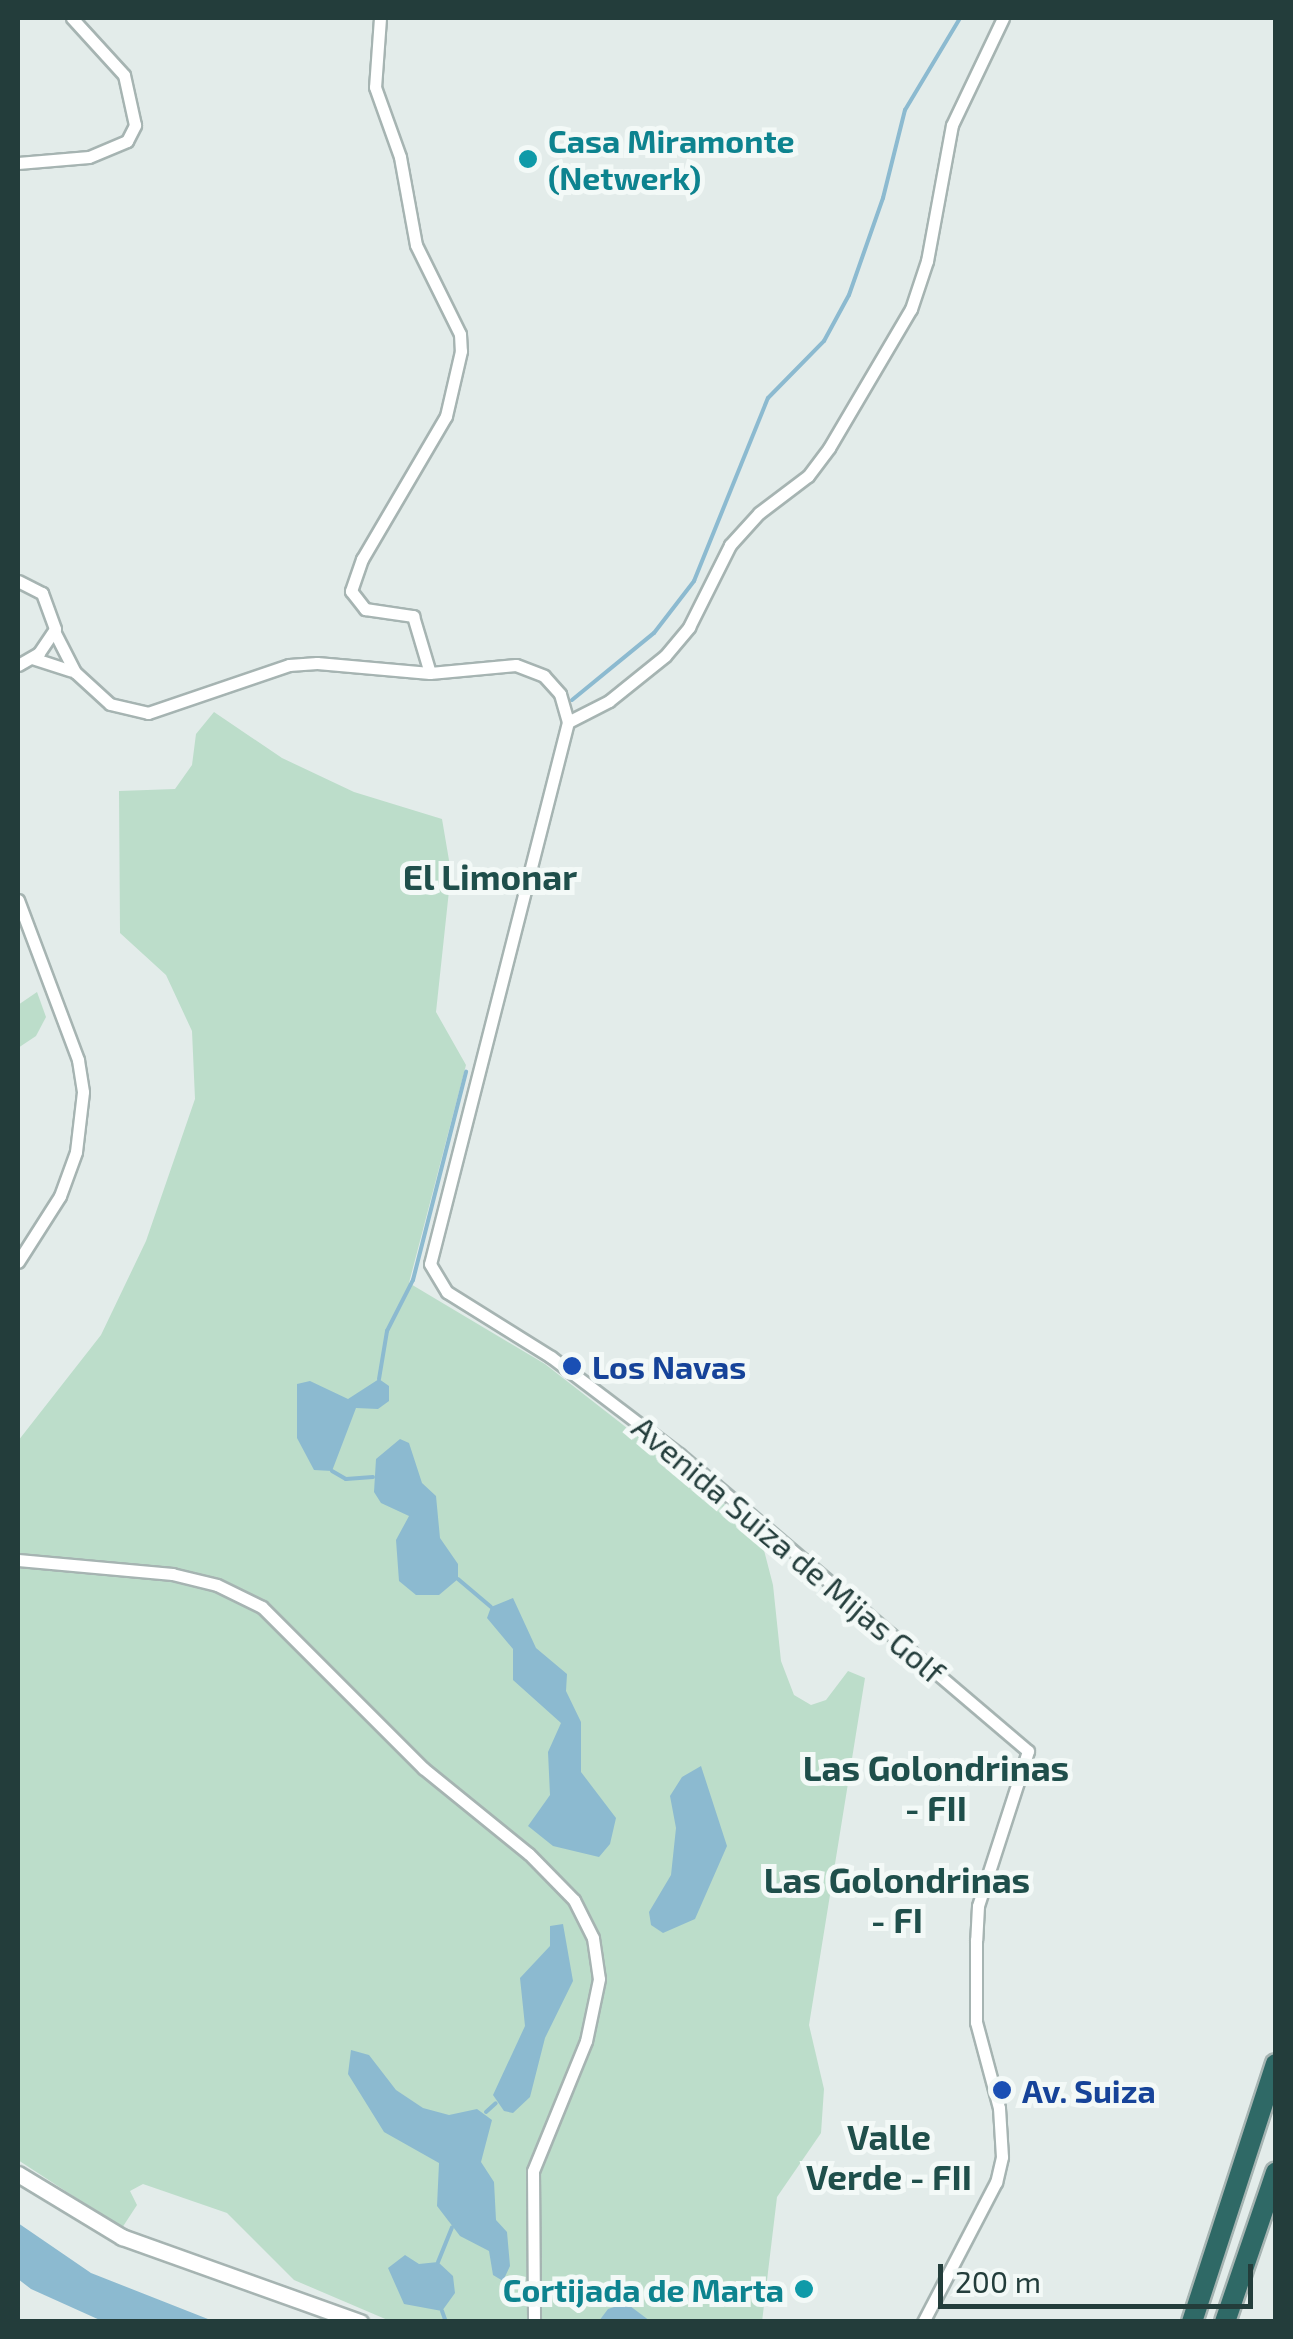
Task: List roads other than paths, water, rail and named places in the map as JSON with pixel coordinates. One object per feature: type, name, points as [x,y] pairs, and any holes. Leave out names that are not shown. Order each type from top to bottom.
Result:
[{"type":"highway","points":[[1192,2322],[1276,2064]]},
{"type":"highway","points":[[1225,2322],[1276,2172]]},
{"type":"street","points":[[18,162],[89,157],[127,141],[135,125],[136,108],[124,76],[72,18]]},
{"type":"street","points":[[18,581],[36,586],[47,600],[55,633],[75,672],[110,704],[148,713],[289,665],[430,672],[412,616],[365,608],[351,591],[362,559],[446,416],[462,351],[460,334],[416,246],[400,158],[375,88],[380,18]]},
{"type":"street","points":[[568,722],[609,702],[665,656],[689,627],[730,545],[759,512],[808,476],[828,448],[911,309],[927,261],[952,125],[1002,18]]},
{"type":"street","points":[[18,665],[32,658],[55,633]]},
{"type":"street","points":[[32,658],[75,672]]},
{"type":"street","name":"Avenida Suiza de Mijas Golf","points":[[430,672],[516,665],[552,682],[566,708],[568,722],[430,1264],[447,1292],[551,1357],[679,1454],[1028,1751],[977,1924],[976,2022],[999,2108],[1002,2156],[996,2182],[923,2322]]},
{"type":"street","points":[[18,900],[78,1060],[83,1092],[76,1152],[60,1196],[18,1262]]},
{"type":"street","points":[[18,1560],[172,1574],[217,1585],[262,1607],[424,1768],[529,1854],[574,1900],[598,1957],[598,1990],[586,2041],[533,2171],[534,2322]]},
{"type":"street","points":[[18,2174],[122,2238],[360,2322]]},
{"type":"water","points":[[379,1379],[389,1386],[389,1401],[378,1409],[356,1408],[332,1471],[314,1470],[297,1438],[297,1384],[310,1381],[348,1399]]},
{"type":"water","points":[[400,1439],[409,1443],[422,1483],[436,1496],[440,1538],[458,1564],[458,1579],[439,1595],[416,1595],[399,1581],[396,1540],[409,1516],[381,1503],[374,1492],[376,1459]]},
{"type":"water","points":[[513,1598],[536,1648],[567,1674],[566,1691],[581,1722],[581,1772],[616,1818],[610,1844],[599,1857],[553,1846],[528,1826],[550,1795],[548,1752],[561,1723],[513,1680],[513,1649],[487,1618],[491,1607]]},
{"type":"water","points":[[701,1766],[727,1846],[695,1919],[663,1933],[651,1925],[649,1912],[671,1875],[676,1828],[670,1796],[682,1777]]},
{"type":"water","points":[[563,1924],[573,1981],[545,2038],[530,2097],[513,2113],[504,2111],[493,2095],[525,2026],[520,1978],[550,1946],[550,1926]]},
{"type":"water","points":[[351,2050],[369,2055],[396,2090],[423,2108],[449,2115],[477,2109],[492,2120],[481,2162],[494,2182],[496,2220],[507,2232],[510,2266],[503,2281],[493,2275],[489,2251],[460,2236],[437,2206],[439,2163],[384,2132],[348,2074]]},
{"type":"water","points":[[18,2223],[91,2273],[213,2321],[102,2321],[31,2289],[18,2279]]},
{"type":"water","points":[[405,2255],[419,2264],[438,2262],[453,2276],[455,2293],[442,2311],[404,2304],[388,2268]]},
{"type":"water","points":[[626,2303],[650,2321],[599,2321],[608,2309]]},
{"type":"waterway","points":[[572,700],[654,633],[694,581],[768,398],[824,341],[849,295],[883,198],[905,110],[960,18]]},
{"type":"waterway","points":[[379,1379],[387,1331],[413,1280],[466,1072]]},
{"type":"waterway","points":[[332,1471],[346,1479],[373,1477]]},
{"type":"waterway","points":[[458,1579],[491,1607]]},
{"type":"waterway","points":[[486,2112],[496,2103]]},
{"type":"waterway","points":[[438,2262],[452,2228]]},
{"type":"waterway","points":[[442,2311],[446,2322]]},
{"type":"place","name":"Casa Miramonte (Netwerk)","points":[[528,159]]},
{"type":"place","name":"Los Navas","points":[[572,1366]]},
{"type":"place","name":"Av. Suiza","points":[[1002,2090]]},
{"type":"place","name":"Cortijada de Marta","points":[[804,2289]]},
{"type":"district","name":"El Limonar","points":[[490,876]]},
{"type":"district","name":"Las Golondrinas - FII","points":[[936,1787]]},
{"type":"district","name":"Las Golondrinas - FI","points":[[897,1899]]},
{"type":"district","name":"Valle Verde - FII","points":[[889,2156]]}]
